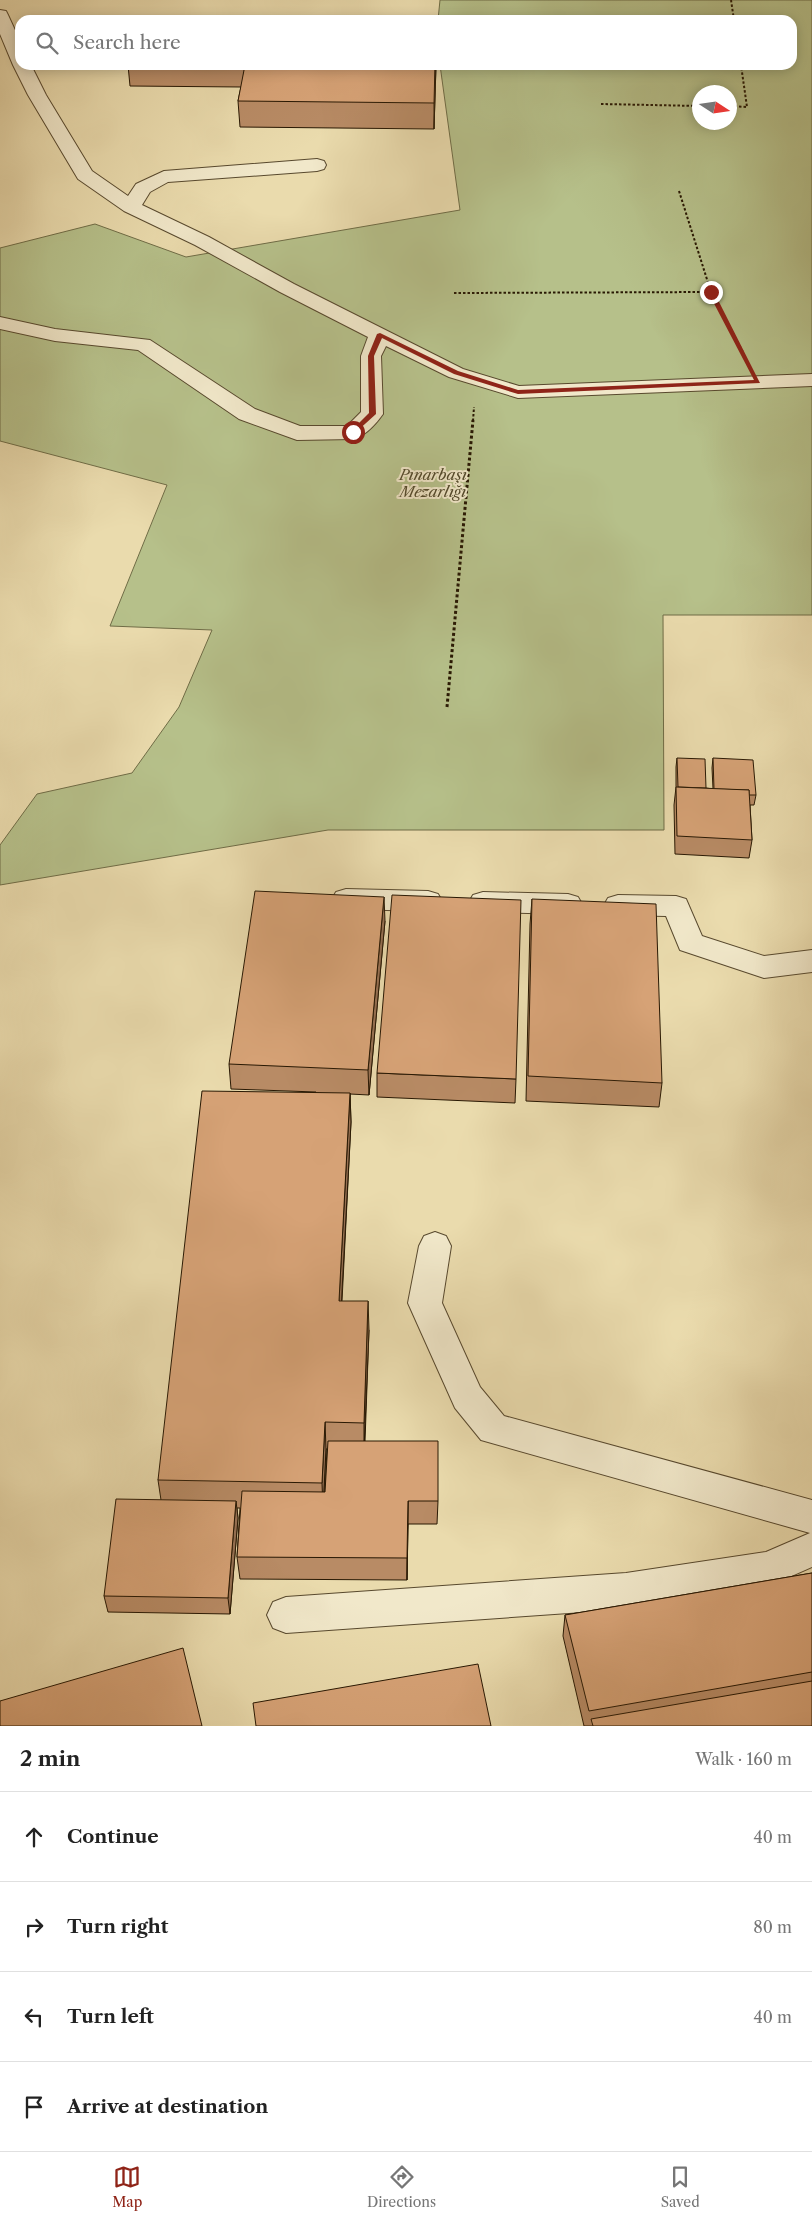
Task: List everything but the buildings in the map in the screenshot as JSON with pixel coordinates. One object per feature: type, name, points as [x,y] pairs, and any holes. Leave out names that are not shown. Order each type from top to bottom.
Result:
[{"type":"street","points":[[0,15],[15,49]]},
{"type":"street","points":[[24,70],[37,96],[85,175],[131,207],[202,241],[287,288],[456,373],[518,392],[812,380]]},
{"type":"street","points":[[131,207],[143,188],[164,178],[317,165]]},
{"type":"street","points":[[0,323],[55,335],[143,344],[246,414],[297,433],[353,432],[372,414],[371,356],[380,334]]},
{"type":"street","points":[[321,898],[676,906],[690,943],[764,967],[812,961]]},
{"type":"street","points":[[435,1246],[426,1303],[467,1397],[494,1429],[812,1517]]},
{"type":"street","points":[[286,1615],[626,1591],[769,1569],[812,1549]]},
{"type":"path","points":[[731,0],[733,15]]},
{"type":"path","points":[[737,106],[747,107],[742,70]]},
{"type":"path","points":[[601,104],[692,106]]},
{"type":"path","points":[[679,191],[711,292],[758,382]]},
{"type":"path","points":[[454,293],[711,292]]},
{"type":"path","points":[[447,707],[477,379]]},
{"type":"green space","name":"Pınarbaşı Mezarlığı","points":[[440,0],[812,0],[812,615],[663,615],[664,830],[328,830],[0,885],[0,845],[37,794],[132,773],[179,707],[212,630],[110,626],[167,485],[0,441],[0,248],[95,224],[186,257],[460,210],[441,70],[797,70],[797,15],[438,15]]},
{"type":"route","points":[[353,432],[372,414],[371,356],[380,334],[456,373],[518,392],[758,382],[711,292]]}]
